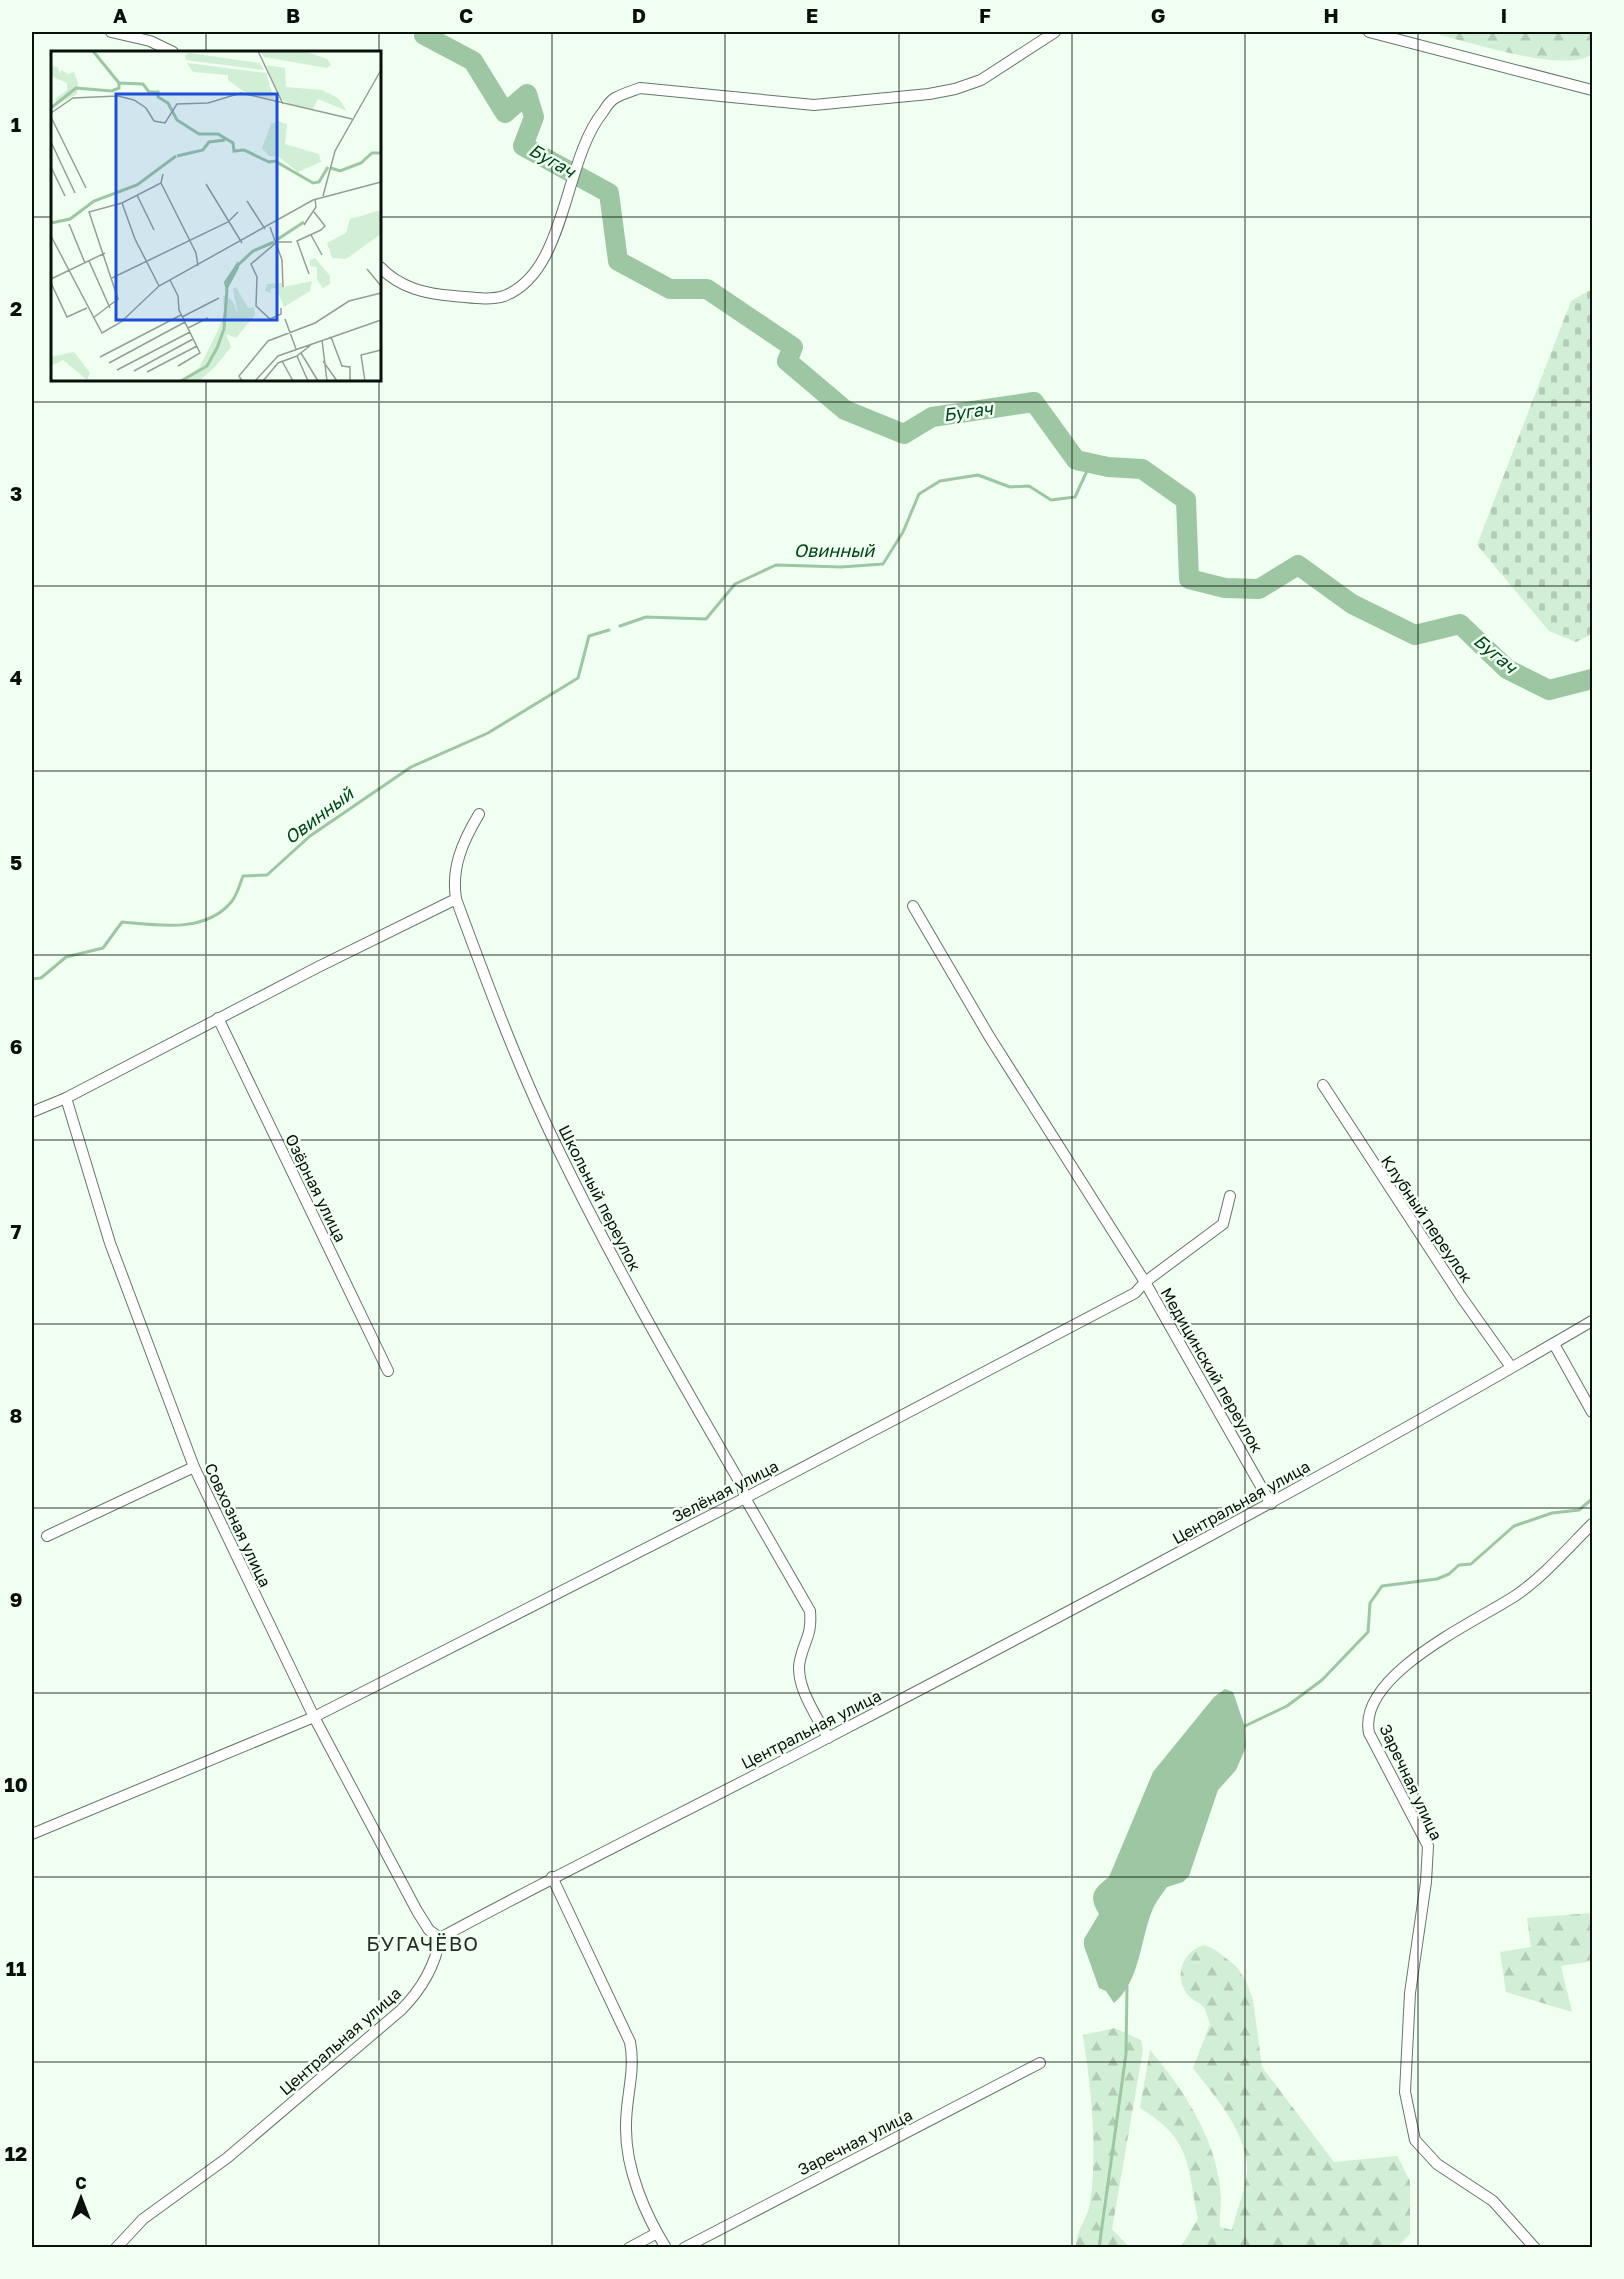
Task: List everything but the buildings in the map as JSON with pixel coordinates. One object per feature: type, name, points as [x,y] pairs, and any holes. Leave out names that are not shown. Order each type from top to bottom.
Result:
[{"type":"street","points":[[111,32],[150,41],[171,51]]},
{"type":"street","points":[[381,268],[390,278],[425,292],[473,298],[504,296],[531,279],[537,270],[567,195],[577,159],[594,123],[614,99],[640,88],[814,105],[928,93],[956,89],[981,80],[1055,32]]},
{"type":"street","points":[[1369,32],[1593,90]]},
{"type":"street","points":[[32,1112],[66,1098],[218,1018],[456,899],[456,867],[463,841],[478,814]]},
{"type":"street","name":"Школьный переулок","points":[[456,899],[503,1026],[556,1145],[658,1341],[742,1486],[745,1498],[810,1611],[812,1629],[799,1661],[801,1682],[828,1738]]},
{"type":"street","name":"Медицинский переулок","points":[[913,906],[989,1036],[1145,1282],[1271,1504]]},
{"type":"street","name":"Озёрная улица","points":[[218,1018],[388,1371]]},
{"type":"street","name":"Клубный переулок","points":[[1323,1085],[1462,1298],[1511,1367]]},
{"type":"street","name":"Совхозная улица","points":[[66,1098],[110,1243],[194,1467],[314,1717],[417,1911],[429,1930],[440,1938]]},
{"type":"street","name":"Зелёная улица","points":[[32,1834],[314,1717],[745,1498],[1135,1293],[1145,1282],[1223,1224],[1230,1196]]},
{"type":"street","name":"Центральная улица","points":[[116,2247],[143,2220],[227,2158],[401,2010],[419,1992],[437,1953],[440,1938],[552,1877],[828,1738],[1271,1504],[1593,1321]]},
{"type":"street","points":[[1554,1344],[1593,1412]]},
{"type":"street","points":[[46,1536],[194,1467]]},
{"type":"street","name":"Заречная улица","points":[[1536,2247],[1493,2201],[1437,2164],[1414,2140],[1405,2092],[1410,1993],[1426,1882],[1428,1846],[1369,1733],[1368,1716],[1379,1693],[1430,1645],[1515,1596],[1593,1524]]},
{"type":"street","points":[[552,1877],[630,2042],[633,2066],[626,2129],[628,2148],[637,2185],[657,2233],[666,2247]]},
{"type":"street","name":"Заречная улица","points":[[684,2247],[1040,2063]]},
{"type":"street","points":[[629,2247],[657,2233]]},
{"type":"green space","points":[[1430,32],[1592,32],[1592,54],[1579,59],[1561,61],[1538,58]]},
{"type":"green space","points":[[1592,289],[1592,634],[1576,642],[1549,631],[1477,545],[1571,301]]},
{"type":"green space","points":[[1592,1913],[1592,1961],[1561,1966],[1572,2012],[1506,1992],[1500,1952],[1531,1947],[1527,1918]]},
{"type":"green space","points":[[1204,1945],[1214,1949],[1236,1966],[1246,1981],[1253,2000],[1262,2067],[1334,2162],[1397,2156],[1410,2181],[1410,2234],[1397,2247],[1181,2247],[1198,2219],[1189,2168],[1178,2143],[1169,2131],[1140,2108],[1150,2050],[1176,2083],[1207,2138],[1219,2178],[1220,2227],[1232,2230],[1247,2173],[1245,2152],[1234,2126],[1193,2068],[1210,2024],[1203,2006],[1185,1991],[1181,1975],[1185,1960],[1196,1949]]},
{"type":"green space","points":[[1115,2028],[1141,2040],[1143,2050],[1112,2229],[1129,2247],[1076,2247],[1077,2236],[1090,2203],[1093,2162],[1091,2098],[1083,2035]]},
{"type":"shaded area","points":[[1225,1689],[1233,1692],[1245,1727],[1246,1747],[1236,1770],[1218,1790],[1189,1876],[1183,1882],[1167,1887],[1153,1908],[1134,1972],[1123,1994],[1114,2003],[1106,1991],[1099,1988],[1084,1946],[1084,1939],[1099,1914],[1093,1898],[1094,1893],[1099,1885],[1109,1877],[1153,1772],[1214,1697]]},
{"type":"waterway","name":"Бугач","points":[[424,32],[424,35],[473,61],[505,113],[527,94],[534,117],[523,146],[609,193],[618,261],[670,289],[707,289],[793,347],[787,361],[845,410],[904,434],[932,417],[1034,402],[1076,460],[1108,467],[1142,469],[1186,500],[1189,579],[1225,588],[1259,589],[1298,565],[1352,604],[1415,635],[1460,624],[1507,669],[1549,690],[1592,679]]},
{"type":"waterway","name":"Овинный","points":[[620,626],[646,617],[706,619],[735,584],[776,565],[841,567],[883,564],[903,532],[919,494],[940,481],[978,475],[1010,487],[1029,486],[1051,500],[1075,497],[1087,471],[1108,467]]},
{"type":"waterway","name":"Овинный","points":[[32,979],[41,978],[66,957],[103,948],[122,922],[180,925],[209,919],[221,912],[234,899],[243,876],[267,875],[310,836],[411,767],[488,733],[578,678],[589,636],[609,630]]},
{"type":"waterway","points":[[1243,1727],[1287,1706],[1322,1680],[1368,1632],[1370,1603],[1382,1586],[1437,1579],[1449,1574],[1459,1565],[1471,1564],[1514,1526],[1552,1513],[1579,1510],[1592,1499]]},
{"type":"waterway","points":[[1099,2248],[1126,2054],[1127,1986]]},
{"type":"district","name":"БУГАЧЁВО","points":[[423,1944]]}]
